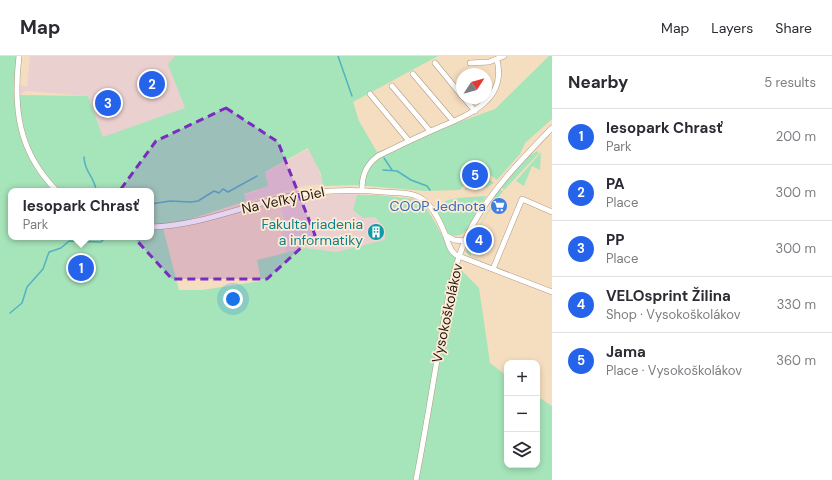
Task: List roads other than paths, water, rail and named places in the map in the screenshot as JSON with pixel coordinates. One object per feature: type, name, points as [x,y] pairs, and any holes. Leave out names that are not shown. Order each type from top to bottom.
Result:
[{"type":"street","points":[[19,56],[16,95],[21,131],[34,162],[54,188]]},
{"type":"street","points":[[470,63],[489,62],[504,56]]},
{"type":"street","points":[[362,190],[364,172],[369,163],[378,156],[475,111],[487,100],[496,87],[499,74],[497,60]]},
{"type":"street","points":[[435,63],[456,89]]},
{"type":"street","points":[[413,74],[453,121]]},
{"type":"street","points":[[392,86],[430,131]]},
{"type":"street","points":[[370,94],[409,141]]},
{"type":"street","points":[[469,104],[475,111]]},
{"type":"street","name":"Vysokoškolákov","points":[[416,480],[447,305],[459,256],[465,241],[493,192],[552,128]]},
{"type":"street","name":"Na Veľký Diel","points":[[154,227],[165,227],[194,222],[280,198],[307,193],[331,190],[362,190],[410,194],[421,198],[431,207],[452,252],[459,256]]},
{"type":"street","points":[[493,269],[522,199],[552,212]]},
{"type":"street","points":[[444,234],[454,240],[465,241]]},
{"type":"street","points":[[459,256],[552,292]]},
{"type":"waterway","points":[[338,56],[352,96]]},
{"type":"waterway","points":[[84,157],[86,167],[96,188]]},
{"type":"waterway","points":[[384,158],[392,170]]},
{"type":"waterway","points":[[383,170],[397,171],[411,180],[427,186],[430,190]]},
{"type":"waterway","points":[[154,204],[170,201],[198,201],[214,191],[219,193],[223,189],[228,192],[257,176]]},
{"type":"waterway","points":[[10,313],[22,303],[27,287],[43,269],[49,252],[61,248],[69,241],[101,242],[103,240]]},
{"type":"place","name":"PA","points":[[152,84]]},
{"type":"place","name":"PP","points":[[108,103]]},
{"type":"place","name":"Jama","points":[[475,175]]},
{"type":"place","name":"COOP Jednota","points":[[499,206]]},
{"type":"place","name":"Fakulta riadenia a informatiky","points":[[376,232]]},
{"type":"place","name":"VELOsprint Žilina","points":[[479,240]]},
{"type":"place","name":"lesopark Chrasť","points":[[81,268]]}]
